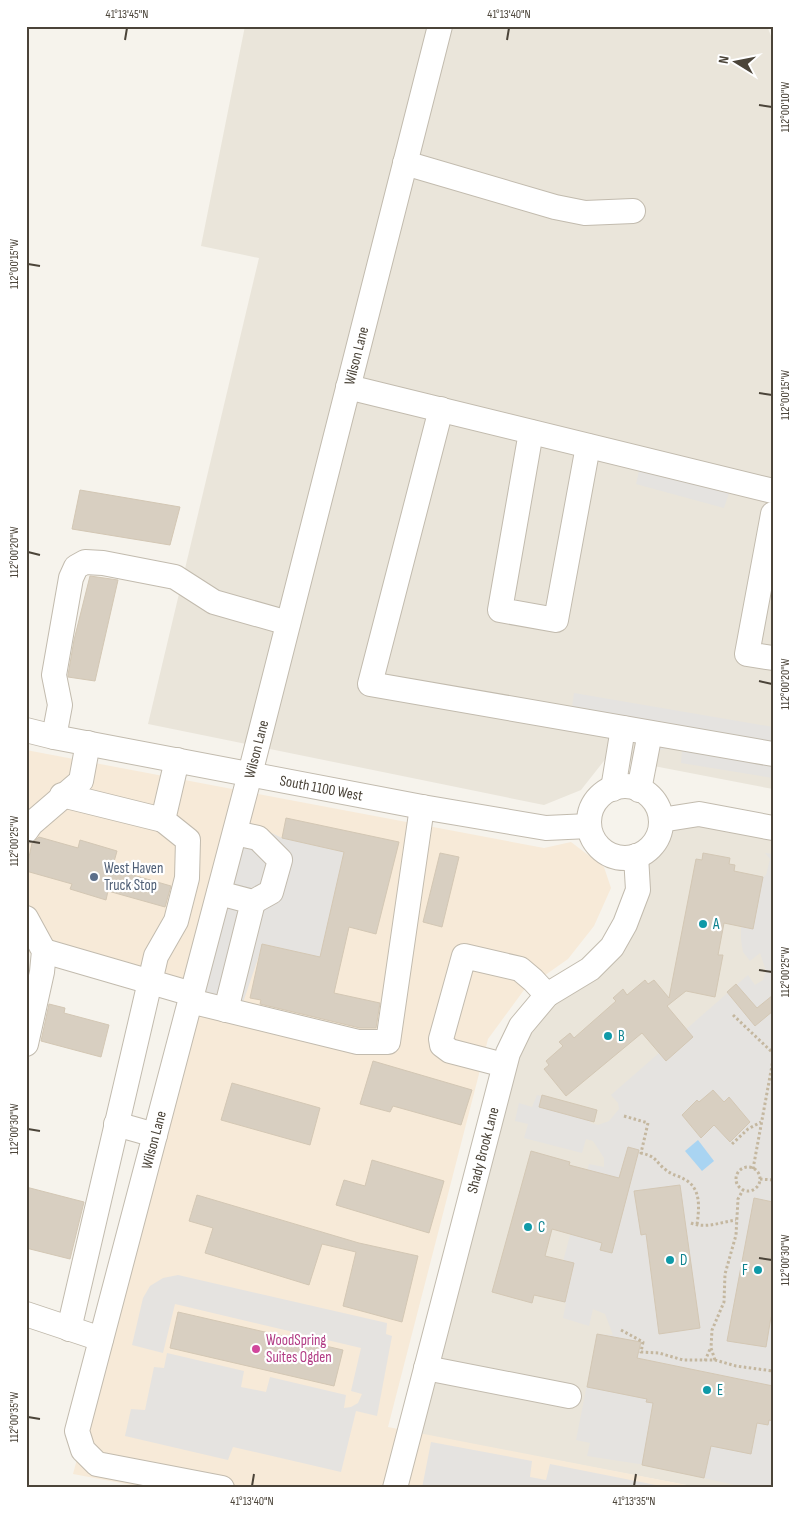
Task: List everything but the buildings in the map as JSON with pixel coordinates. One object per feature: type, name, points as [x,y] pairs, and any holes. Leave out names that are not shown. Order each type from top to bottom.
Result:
[{"type":"street","name":"Wilson Lane","points":[[222,1488],[97,1464],[83,1450],[77,1431],[235,833],[440,26]]},
{"type":"street","points":[[405,163],[555,207],[585,213],[633,211]]},
{"type":"street","points":[[348,386],[773,491]]},
{"type":"street","points":[[441,410],[370,684],[773,754]]},
{"type":"street","points":[[531,432],[500,610],[556,620],[588,446]]},
{"type":"street","points":[[773,514],[747,654],[773,658]]},
{"type":"street","points":[[54,737],[60,705],[54,675],[71,578],[76,567],[85,562],[103,563],[175,577],[214,602],[288,623]]},
{"type":"street","points":[[612,789],[623,728]]},
{"type":"street","name":"South 1100 West","points":[[26,730],[54,737],[422,807],[546,828],[590,826]]},
{"type":"street","points":[[639,790],[650,733]]},
{"type":"street","points":[[26,831],[62,795],[81,780],[88,743]]},
{"type":"street","points":[[163,820],[177,760]]},
{"type":"street","points":[[623,786],[639,790],[647,793],[655,802],[661,820],[656,840],[648,849],[636,856],[624,858],[610,855],[600,848],[593,838],[589,819],[592,807],[600,797],[612,789],[623,786]]},
{"type":"street","points":[[62,795],[163,820],[188,840],[186,878],[176,921],[156,956],[69,1329]]},
{"type":"street","points":[[44,951],[150,983],[226,1010],[358,1042],[388,1042],[422,807]]},
{"type":"street","points":[[661,820],[699,814],[773,828]]},
{"type":"street","points":[[218,893],[253,902],[271,892],[280,860],[258,838],[235,833]]},
{"type":"street","name":"Shady Brook Lane","points":[[395,1488],[508,1052],[522,1026],[547,995],[590,969],[612,947],[625,924],[638,890],[636,856]]},
{"type":"street","points":[[226,1010],[253,902]]},
{"type":"street","points":[[26,918],[44,951],[42,972],[26,1044]]},
{"type":"street","points":[[504,1066],[450,1051],[442,1045],[441,1039],[464,956],[520,969],[547,995]]},
{"type":"street","points":[[116,1124],[155,1135]]},
{"type":"street","points":[[26,1314],[101,1339]]},
{"type":"street","points":[[426,1368],[569,1396]]},
{"type":"path","points":[[733,1015],[773,1053]]},
{"type":"path","points":[[753,1169],[773,1060]]},
{"type":"path","points":[[624,1116],[648,1123],[641,1153],[658,1160],[666,1170],[686,1180],[697,1192],[699,1206],[697,1226]]},
{"type":"path","points":[[732,1144],[748,1129],[762,1121]]},
{"type":"path","points":[[743,1169],[753,1169],[760,1178],[754,1189],[751,1190],[743,1190],[737,1183],[737,1174],[743,1169]]},
{"type":"path","points":[[760,1178],[773,1180]]},
{"type":"path","points":[[705,1361],[710,1348],[712,1330],[724,1302],[725,1274],[736,1235],[738,1199],[743,1190]]},
{"type":"path","points":[[691,1223],[697,1226],[736,1220]]},
{"type":"path","points":[[621,1330],[643,1342],[641,1352],[659,1353],[683,1360],[715,1360],[736,1366],[773,1371]]},
{"type":"path","points":[[710,1348],[715,1360]]},
{"type":"shaded area","points":[[245,26],[767,26],[773,41],[773,789],[607,757],[581,790],[544,805],[148,724],[259,258],[201,246]]},
{"type":"shaded area","points":[[644,450],[736,473],[724,508],[636,484]]},
{"type":"shaded area","points":[[574,693],[773,727],[773,778],[681,763],[682,750],[675,746],[657,751],[640,742],[631,740],[614,759],[608,739],[594,732],[569,728]]},
{"type":"shaded area","points":[[26,750],[544,848],[571,842],[604,867],[611,888],[594,926],[568,959],[524,990],[488,1039],[388,1427],[702,1488],[148,1488],[73,1474],[193,1025],[174,993],[26,952]]},
{"type":"shaded area","points":[[249,822],[282,838],[344,852],[320,957],[263,944],[237,1020],[197,1010]]},
{"type":"shaded area","points":[[669,825],[710,825],[773,839],[773,1488],[702,1488],[409,1432],[519,1047],[545,1012],[618,937],[636,861],[655,852]]},
{"type":"shaded area","points":[[765,853],[773,854],[773,1488],[749,1488],[639,1464],[587,1456],[590,1443],[576,1440],[597,1334],[613,1335],[605,1314],[593,1309],[589,1326],[563,1318],[566,1303],[553,1299],[589,1164],[604,1167],[604,1158],[593,1141],[586,1139],[582,1153],[524,1138],[528,1124],[515,1121],[519,1103],[532,1107],[537,1095],[594,1109],[590,1123],[598,1125],[609,1121],[619,1109],[618,1103],[611,1095],[748,975],[755,985],[763,980],[766,971],[760,953],[750,961],[743,952],[741,927],[752,874],[763,877],[766,875],[770,859]]},
{"type":"shaded area","points":[[178,1275],[387,1323],[386,1334],[392,1336],[377,1416],[356,1411],[341,1472],[233,1447],[228,1460],[125,1436],[131,1409],[145,1410],[154,1367],[164,1368],[167,1353],[244,1371],[241,1387],[266,1392],[270,1377],[346,1395],[344,1408],[358,1403],[362,1394],[351,1391],[361,1348],[175,1304],[163,1353],[132,1345],[143,1298],[150,1286],[163,1278]]},
{"type":"shaded area","points":[[431,1442],[532,1461],[530,1477],[546,1480],[550,1464],[671,1488],[422,1488]]},
{"type":"water","points":[[698,1140],[714,1161],[702,1171],[685,1151]]},
{"type":"place","name":"West Haven Truck Stop","points":[[94,877]]},
{"type":"place","name":"A","points":[[703,924]]},
{"type":"place","name":"B","points":[[608,1036]]},
{"type":"place","name":"C","points":[[528,1227]]},
{"type":"place","name":"D","points":[[670,1260]]},
{"type":"place","name":"F","points":[[758,1270]]},
{"type":"place","name":"WoodSpring Suites Ogden","points":[[256,1349]]},
{"type":"place","name":"E","points":[[707,1390]]}]
